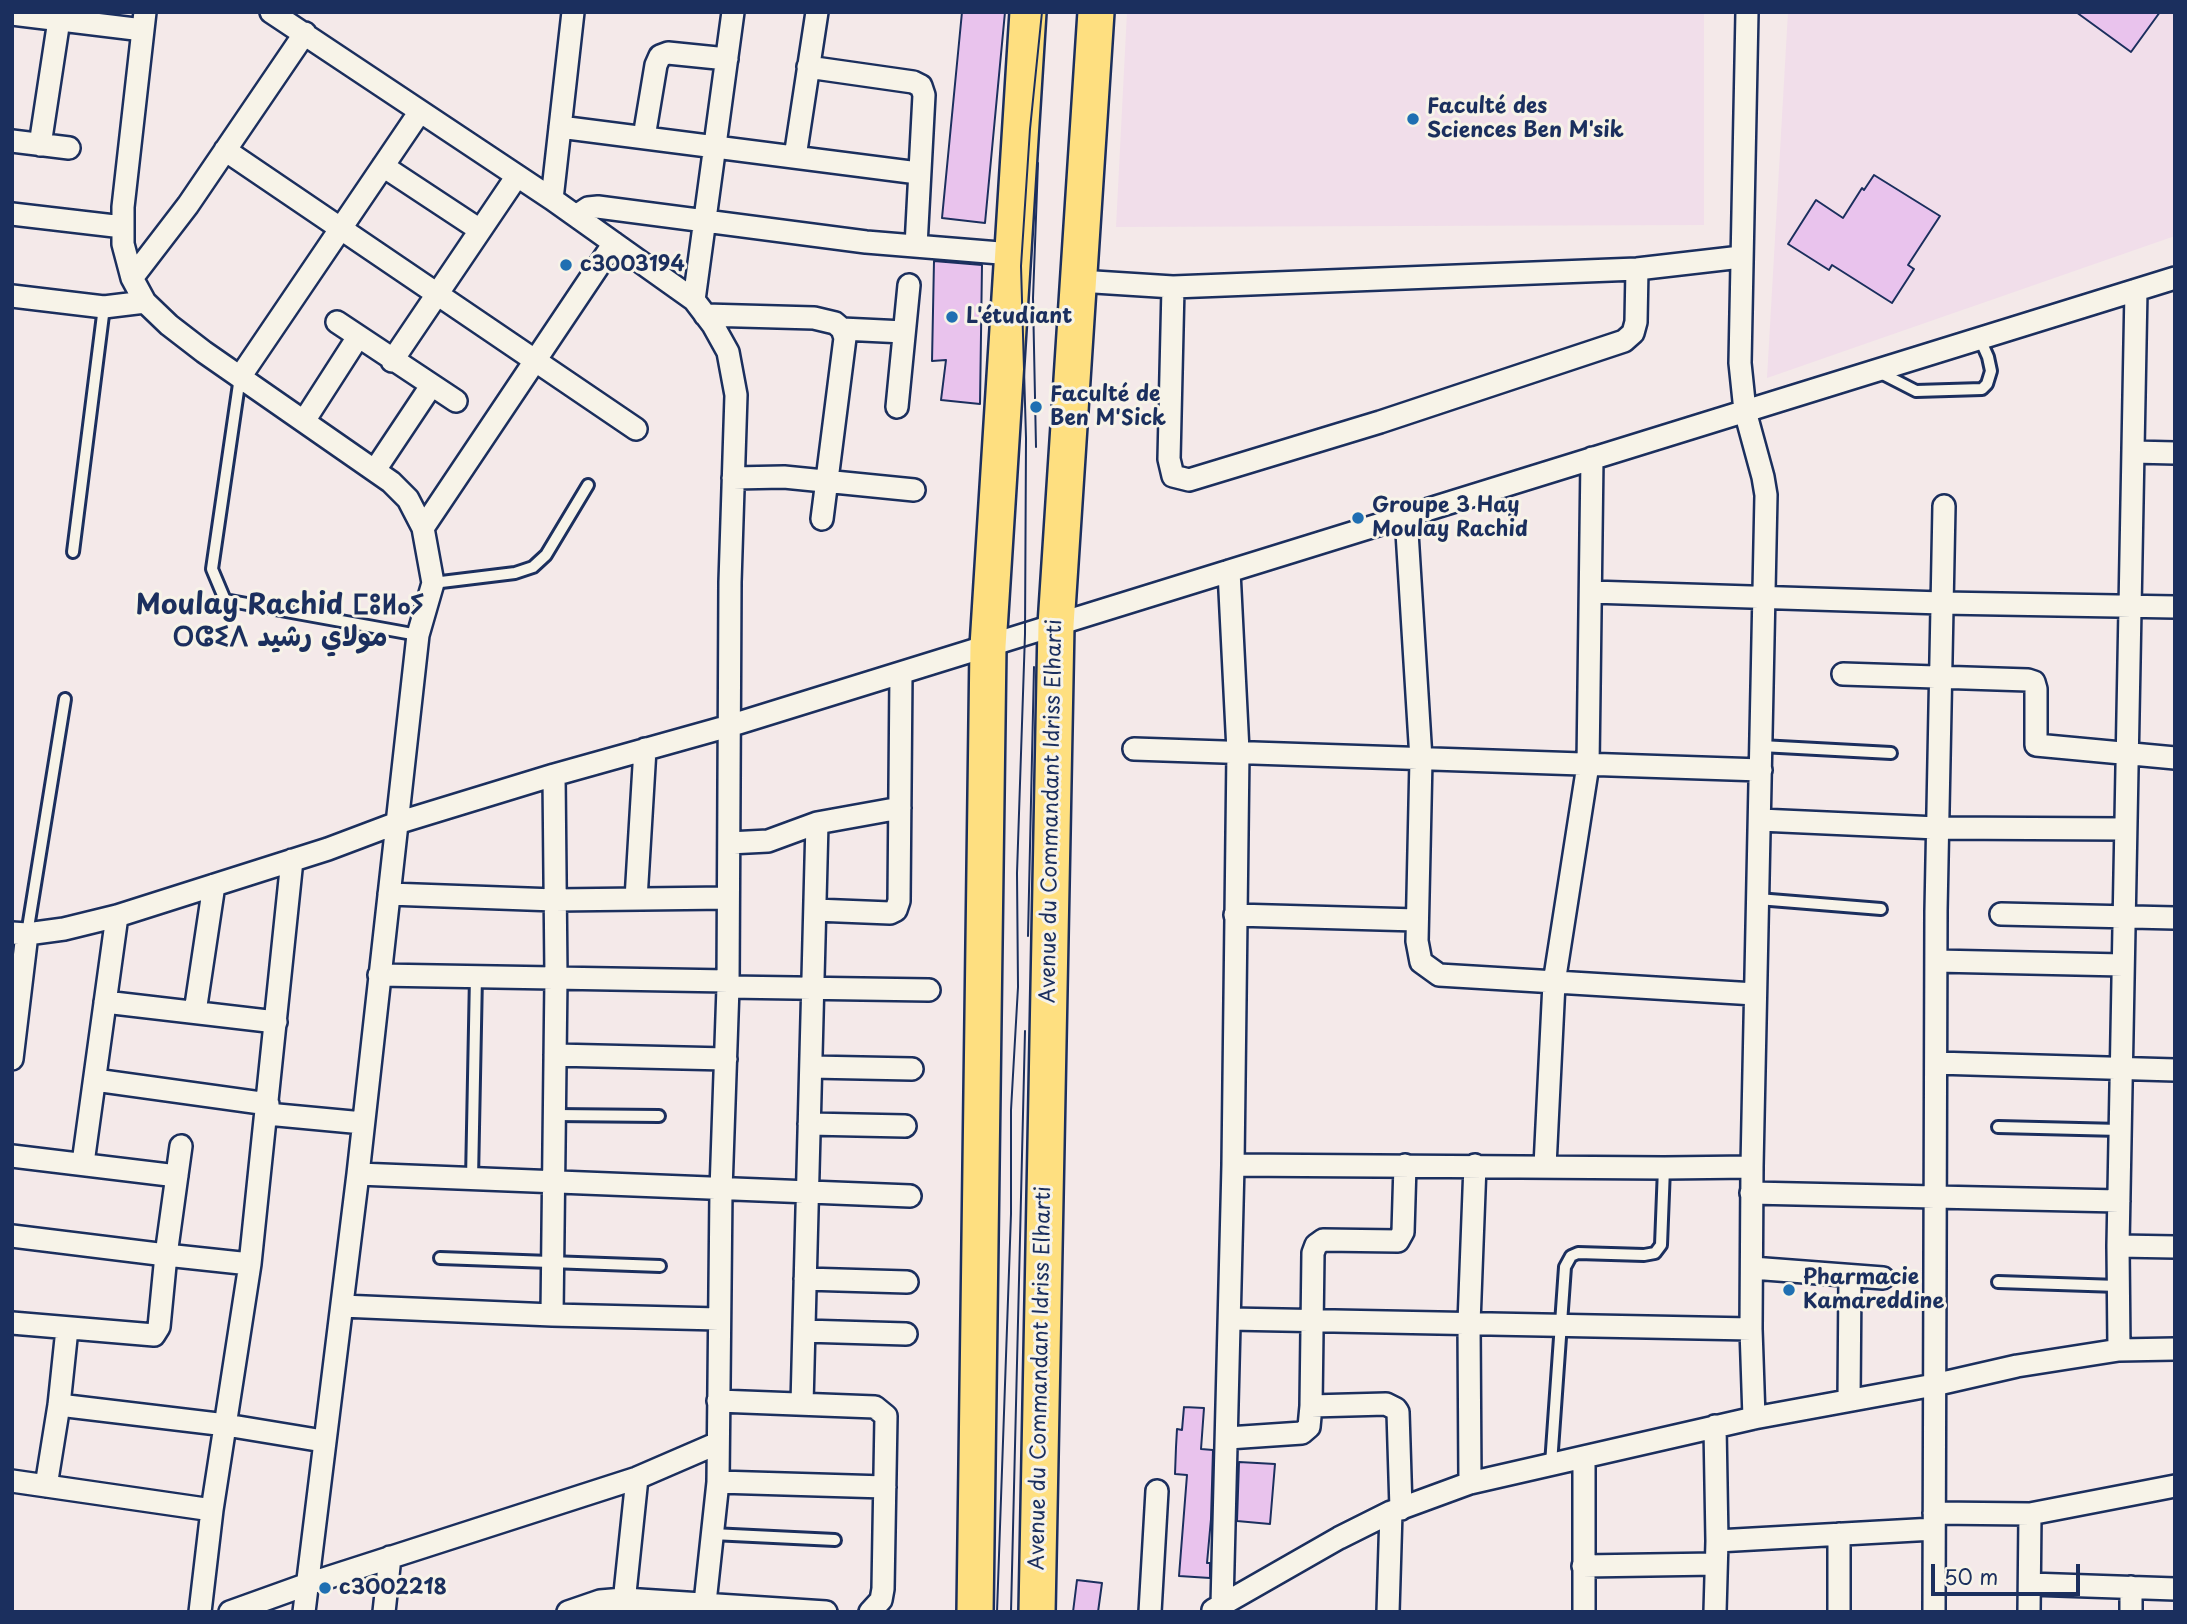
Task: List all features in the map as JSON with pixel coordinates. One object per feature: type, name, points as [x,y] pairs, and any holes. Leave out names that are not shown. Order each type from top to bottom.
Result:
[{"type":"main road","points":[[975,1612],[988,646],[1028,12]]},
{"type":"main road","name":"Avenue du Commandant Idriss Elharti","points":[[1037,1612],[1056,625],[1096,12]]},
{"type":"street","points":[[271,12],[614,243],[700,307],[728,352],[736,395],[730,582],[728,984],[721,1190],[718,1482],[704,1608]]},
{"type":"street","points":[[552,199],[573,12]]},
{"type":"street","points":[[700,307],[705,222],[733,12]]},
{"type":"street","points":[[795,157],[817,12]]},
{"type":"street","points":[[1747,12],[1740,363],[1745,411],[1766,495],[1751,1193],[1754,1418]]},
{"type":"street","points":[[12,14],[59,20],[144,21],[123,207],[123,244],[132,278],[145,302],[169,325],[240,377],[391,482],[408,499],[423,527],[433,583],[418,635],[358,1174],[304,1612]]},
{"type":"street","points":[[40,145],[59,20]]},
{"type":"street","points":[[132,278],[188,205],[305,33]]},
{"type":"street","points":[[644,137],[656,65],[660,56],[668,53],[727,60]]},
{"type":"street","points":[[808,67],[913,82],[922,86],[924,96],[916,246]]},
{"type":"street","points":[[240,377],[419,113]]},
{"type":"street","points":[[560,127],[918,173]]},
{"type":"street","points":[[12,141],[69,148]]},
{"type":"street","points":[[225,150],[636,429]]},
{"type":"street","points":[[383,166],[480,230]]},
{"type":"street","points":[[392,361],[517,176]]},
{"type":"street","points":[[576,216],[588,208],[598,207],[916,246],[1012,254]]},
{"type":"street","points":[[12,214],[123,227]]},
{"type":"street","points":[[423,527],[614,243]]},
{"type":"street","points":[[1079,282],[1173,287],[1637,269],[1741,257]]},
{"type":"street","points":[[1173,287],[1169,459],[1172,476],[1189,480],[1380,422],[1624,341],[1633,333],[1636,322],[1637,269]]},
{"type":"street","points":[[12,1059],[19,934],[64,929],[117,916],[328,849],[397,823],[729,726],[2175,278]]},
{"type":"street","points":[[897,407],[909,285]]},
{"type":"street","points":[[2119,1350],[2118,1246],[2136,290]]},
{"type":"street","points":[[12,296],[104,307],[145,302]]},
{"type":"street","points":[[700,307],[814,318],[835,323],[842,329],[845,338],[822,519]]},
{"type":"street","points":[[337,322],[456,401]]},
{"type":"street","points":[[842,329],[904,332]]},
{"type":"street","points":[[304,421],[358,337]]},
{"type":"street","points":[[375,470],[431,386]]},
{"type":"street","points":[[2133,452],[2175,453]]},
{"type":"street","points":[[1545,1166],[1554,983],[1588,765],[1592,458]]},
{"type":"street","points":[[733,478],[784,477],[914,490]]},
{"type":"street","points":[[1934,1612],[1937,828],[1944,506]]},
{"type":"street","points":[[1406,516],[1421,759],[1417,920],[1421,962],[1439,975],[1755,994]]},
{"type":"street","points":[[1216,1608],[1228,1438],[1233,1165],[1238,751],[1229,571]]},
{"type":"street","points":[[1591,592],[2175,607]]},
{"type":"street","points":[[815,910],[890,913],[896,910],[899,901],[901,673]]},
{"type":"street","points":[[1843,674],[2034,682],[2036,745],[2175,758]]},
{"type":"street","points":[[636,899],[645,749]]},
{"type":"street","points":[[1134,749],[1761,771]]},
{"type":"street","points":[[552,1315],[556,977],[554,775]]},
{"type":"street","points":[[729,843],[768,841],[817,823],[900,808]]},
{"type":"street","points":[[1760,820],[1937,828],[2125,829]]},
{"type":"street","points":[[802,1404],[817,823]]},
{"type":"street","points":[[200,1612],[212,1510],[250,1264],[292,860]]},
{"type":"street","points":[[195,1013],[214,885]]},
{"type":"street","points":[[389,894],[555,900],[728,898]]},
{"type":"street","points":[[2001,914],[2175,918]]},
{"type":"street","points":[[1235,915],[1417,920]]},
{"type":"street","points":[[83,1163],[117,916]]},
{"type":"street","points":[[1936,961],[2123,965]]},
{"type":"street","points":[[379,975],[556,977],[929,990]]},
{"type":"street","points":[[105,1002],[276,1022]]},
{"type":"street","points":[[555,1055],[726,1059]]},
{"type":"street","points":[[1936,1063],[2175,1070]]},
{"type":"street","points":[[811,1067],[912,1069]]},
{"type":"street","points":[[94,1080],[363,1124]]},
{"type":"street","points":[[809,1124],[905,1126]]},
{"type":"street","points":[[12,1323],[154,1335],[159,1327],[181,1146]]},
{"type":"street","points":[[12,1156],[177,1176]]},
{"type":"street","points":[[1233,1165],[1752,1167]]},
{"type":"street","points":[[1228,1438],[1302,1433],[1309,1427],[1313,1253],[1316,1245],[1323,1240],[1398,1241],[1403,1232],[1405,1165]]},
{"type":"street","points":[[1470,1483],[1469,1323],[1475,1165]]},
{"type":"street","points":[[358,1174],[910,1196]]},
{"type":"street","points":[[1751,1193],[2119,1201]]},
{"type":"street","points":[[12,1236],[250,1264]]},
{"type":"street","points":[[2118,1246],[2175,1247]]},
{"type":"street","points":[[1752,1268],[1883,1278]]},
{"type":"street","points":[[1849,1400],[1850,1277]]},
{"type":"street","points":[[805,1279],[907,1282]]},
{"type":"street","points":[[342,1306],[719,1319]]},
{"type":"street","points":[[1230,1319],[1751,1329]]},
{"type":"street","points":[[46,1486],[59,1405],[67,1329]]},
{"type":"street","points":[[804,1331],[906,1334]]},
{"type":"street","points":[[1216,1608],[1339,1538],[1396,1511],[1470,1483],[1715,1426],[1934,1385],[2017,1366],[2119,1350],[2175,1349]]},
{"type":"street","points":[[718,1401],[875,1408],[886,1416],[883,1589],[881,1600],[870,1612]]},
{"type":"street","points":[[59,1405],[226,1425],[323,1441]]},
{"type":"street","points":[[1311,1406],[1386,1405],[1398,1412],[1396,1511],[1388,1612]]},
{"type":"street","points":[[1715,1426],[1715,1612]]},
{"type":"street","points":[[230,1612],[307,1584],[637,1478],[718,1443]]},
{"type":"street","points":[[1584,1457],[1584,1612]]},
{"type":"street","points":[[623,1605],[637,1478]]},
{"type":"street","points":[[12,1481],[212,1510]]},
{"type":"street","points":[[718,1482],[885,1487]]},
{"type":"street","points":[[1717,1541],[1839,1534],[1934,1521],[2030,1514],[2175,1486]]},
{"type":"street","points":[[1150,1612],[1157,1491]]},
{"type":"street","points":[[2029,1612],[2030,1514]]},
{"type":"street","points":[[1839,1534],[1839,1612]]},
{"type":"street","points":[[384,1612],[390,1558]]},
{"type":"street","points":[[1583,1566],[1716,1563]]},
{"type":"street","points":[[2030,1584],[2175,1589]]},
{"type":"street","points":[[2131,1587],[2131,1612]]},
{"type":"street","points":[[568,1612],[600,1601],[623,1605],[826,1612]]},
{"type":"lane","points":[[73,552],[104,307]]},
{"type":"lane","points":[[1877,371],[1916,391],[1982,389],[1987,384],[1991,371],[1980,339]]},
{"type":"lane","points":[[240,377],[212,569],[225,600],[418,635]]},
{"type":"lane","points":[[433,583],[515,573],[533,567],[546,555],[588,485]]},
{"type":"lane","points":[[19,934],[65,699]]},
{"type":"lane","points":[[1761,746],[1891,753]]},
{"type":"lane","points":[[1758,899],[1881,909]]},
{"type":"lane","points":[[472,1179],[476,976]]},
{"type":"lane","points":[[555,1115],[659,1116]]},
{"type":"lane","points":[[1998,1127],[2120,1130]]},
{"type":"lane","points":[[1551,1464],[1565,1267],[1571,1256],[1578,1253],[1655,1253],[1661,1245],[1664,1168]]},
{"type":"lane","points":[[440,1258],[660,1266]]},
{"type":"lane","points":[[1998,1282],[2118,1286]]},
{"type":"lane","points":[[712,1534],[835,1540]]},
{"type":"shaded area","name":"Faculté des Sciences Ben M'sik","points":[[1127,12],[1704,12],[1704,225],[1116,227]]},
{"type":"shaded area","points":[[1788,12],[2175,12],[2175,236],[1767,378]]},
{"type":"building","points":[[962,12],[1005,12],[985,223],[942,218]]},
{"type":"building","points":[[2076,12],[2160,12],[2131,52]]},
{"type":"building","points":[[1874,175],[1940,216],[1908,265],[1914,269],[1892,303],[1832,265],[1829,270],[1788,244],[1816,200],[1843,218],[1862,188],[1864,190]]},
{"type":"building","points":[[934,261],[982,265],[980,404],[941,400],[946,360],[932,361]]},
{"type":"building","points":[[1184,1407],[1204,1408],[1201,1449],[1213,1450],[1207,1563],[1210,1563],[1210,1578],[1179,1576],[1187,1475],[1175,1474],[1177,1429],[1182,1430]]},
{"type":"building","points":[[1239,1462],[1275,1464],[1270,1524],[1237,1521]]},
{"type":"building","points":[[1077,1580],[1102,1583],[1098,1612],[1073,1612]]},
{"type":"tram line","points":[[997,1612],[1011,1214],[1011,1110],[1018,987],[1017,873],[1025,634],[1026,438],[1021,266],[1030,129],[1042,12]]},
{"type":"tram line","points":[[1036,447],[1033,298],[1038,163]]},
{"type":"tram line","points":[[1028,936],[1034,667]]},
{"type":"tram line","points":[[1011,1612],[1025,1031]]},
{"type":"place","name":"Faculté des Sciences Ben M'sik","points":[[1413,119]]},
{"type":"place","name":"c3003194","points":[[566,265]]},
{"type":"place","name":"L'étudiant","points":[[952,317]]},
{"type":"place","name":"Faculté de Ben M'Sick","points":[[1036,407]]},
{"type":"place","name":"Groupe 3 Hay Moulay Rachid","points":[[1358,518]]},
{"type":"place","name":"Pharmacie Kamareddine","points":[[1789,1290]]},
{"type":"place","name":"c3002218","points":[[325,1588]]},
{"type":"district","name":"Moulay Rachid ⵎⵓⵍⴰⵢ ⵔⵛⵉⴷ مولاي رشيد","points":[[280,622]]}]
